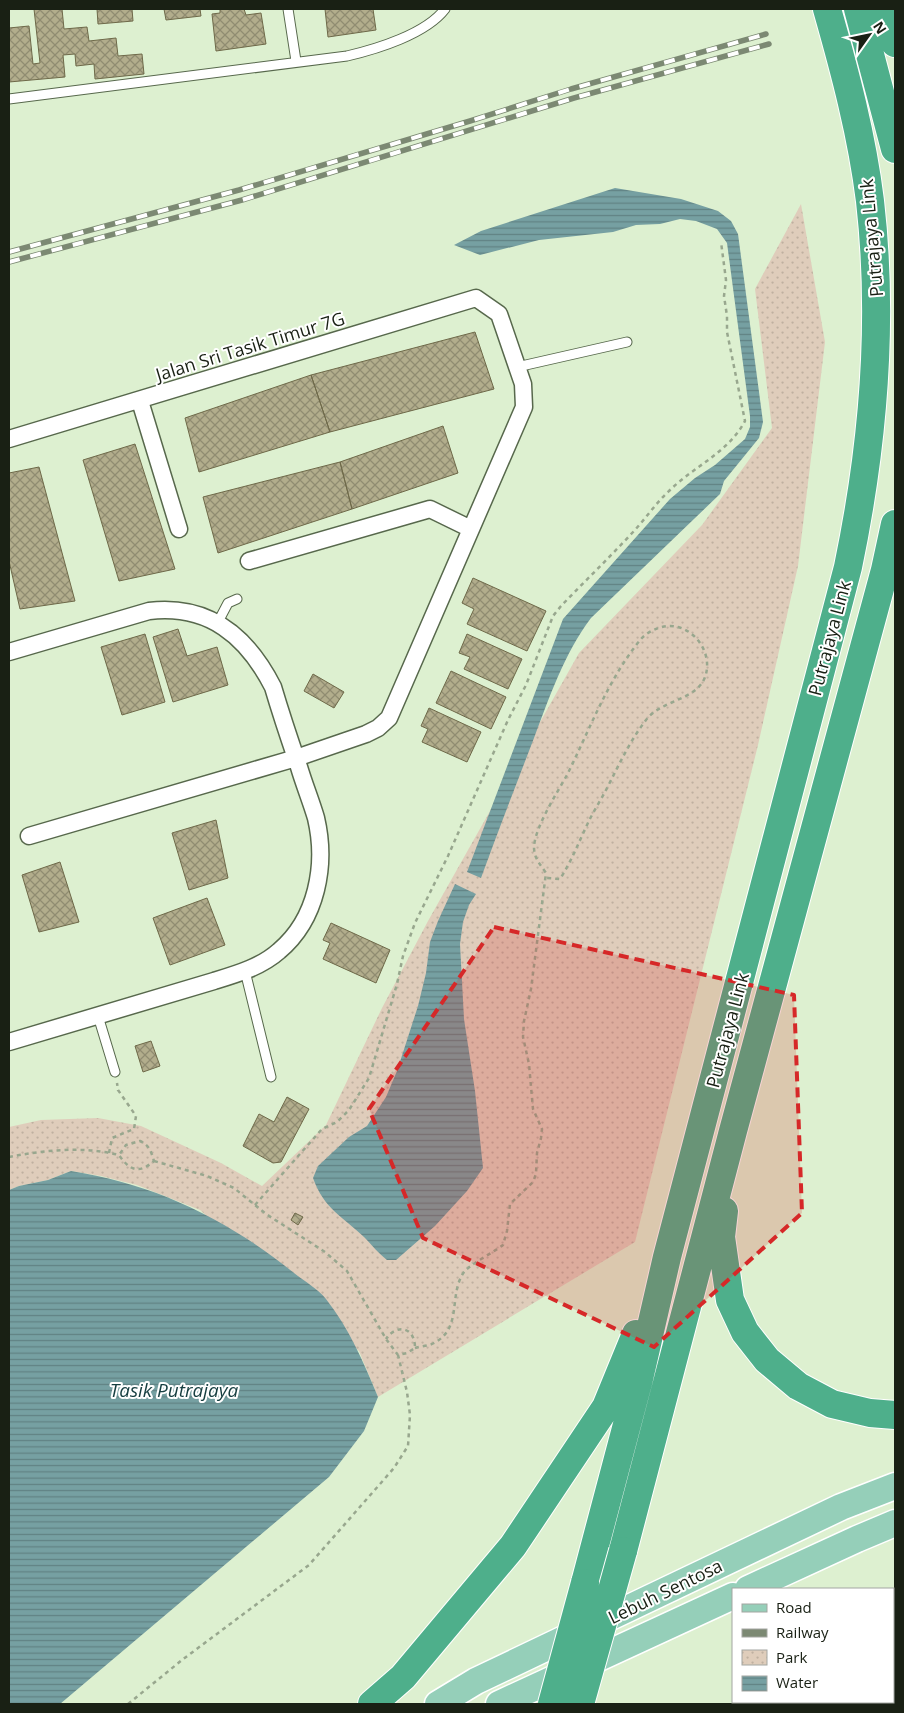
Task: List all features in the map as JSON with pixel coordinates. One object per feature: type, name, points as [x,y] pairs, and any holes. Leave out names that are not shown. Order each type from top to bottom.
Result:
[{"type":"highway","name":"Putrajaya Link","points":[[667,1257],[848,567],[862,488],[875,357],[877,307],[874,251],[870,200],[861,146],[827,9]]},
{"type":"highway","points":[[858,9],[895,149]]},
{"type":"highway","points":[[879,9],[895,43]]},
{"type":"highway","name":"Putrajaya Link","points":[[733,1130],[885,570],[895,524]]},
{"type":"highway","points":[[733,1130],[721,1237],[730,1300],[745,1332],[767,1360],[798,1386],[832,1404],[870,1413],[895,1415]]},
{"type":"highway","points":[[580,1704],[623,1551],[733,1130]]},
{"type":"highway","points":[[552,1704],[638,1383],[667,1257]]},
{"type":"highway","points":[[372,1704],[404,1677],[513,1546],[606,1407],[667,1257]]},
{"type":"main road","name":"Lebuh Sentosa","points":[[438,1704],[502,1668],[841,1507],[895,1486]]},
{"type":"main road","points":[[750,1588],[895,1523]]},
{"type":"main road","name":"Lebuh Sentosa","points":[[499,1704],[732,1596]]},
{"type":"street","name":"Jalan Sri Tasik Timur 7G","points":[[9,439],[476,298],[498,314],[517,367]]},
{"type":"street","points":[[30,836],[296,758],[366,734],[378,728],[389,718],[524,407],[523,384],[517,367]]},
{"type":"street","points":[[140,401],[179,529]]},
{"type":"street","points":[[250,561],[430,509],[471,529]]},
{"type":"street","points":[[9,652],[149,611],[167,609],[183,611],[218,622],[243,642],[264,670],[273,687],[316,818],[319,837],[320,869],[308,915],[296,935],[278,952],[245,971],[9,1042]]},
{"type":"lane","points":[[288,9],[296,61]]},
{"type":"lane","points":[[9,99],[347,56],[375,49],[425,27],[445,9]]},
{"type":"lane","points":[[517,367],[628,342]]},
{"type":"lane","points":[[218,622],[228,603],[237,598]]},
{"type":"lane","points":[[245,971],[271,1077]]},
{"type":"lane","points":[[98,1016],[115,1072]]},
{"type":"path","points":[[255,1205],[322,1129],[337,1122],[349,1110],[370,1078],[397,984],[403,956],[415,923],[448,856],[508,720],[526,685],[553,616],[635,530],[669,490],[725,448],[739,433],[745,422],[727,332],[724,296],[726,280],[721,242]]},
{"type":"path","points":[[398,1355],[408,1353],[415,1348],[433,1344],[448,1333],[454,1318],[456,1288],[465,1270],[503,1245],[507,1231],[510,1204],[533,1182],[536,1174],[537,1153],[542,1138],[542,1129],[533,1109],[529,1064],[523,1037],[546,878],[546,873],[535,858],[534,845],[546,814],[568,773],[592,720],[622,666],[642,637],[659,627],[676,625],[694,635],[702,645],[708,661],[705,678],[696,690],[652,712],[635,734],[617,766],[587,824],[568,867],[560,879],[546,878]]},
{"type":"path","points":[[108,1153],[112,1138],[134,1129],[136,1116],[118,1090],[115,1072]]},
{"type":"path","points":[[119,1155],[126,1145],[140,1141],[147,1144],[154,1161]]},
{"type":"path","points":[[9,1157],[72,1149],[119,1155],[129,1167],[136,1169],[146,1168],[154,1161]]},
{"type":"path","points":[[128,1704],[309,1565],[394,1468],[408,1446],[410,1414],[398,1355],[386,1339],[347,1271],[325,1252],[255,1205],[234,1188],[207,1176],[154,1161]]},
{"type":"path","points":[[386,1339],[395,1330],[410,1332],[415,1338],[415,1348]]},
{"type":"highlighted area","points":[[494,927],[794,995],[802,1213],[654,1347],[423,1238],[369,1109]]},
{"type":"green space","points":[[801,204],[825,342],[798,566],[758,745],[635,1242],[378,1397],[359,1351],[200,1210],[137,1185],[71,1171],[48,1180],[9,1190],[9,1127],[41,1120],[98,1118],[141,1126],[221,1163],[262,1186],[326,1125],[382,1008],[428,921],[579,653],[702,525],[772,428],[755,289]]},
{"type":"water","points":[[615,188],[681,199],[718,211],[731,221],[738,234],[763,422],[759,438],[724,481],[720,494],[591,618],[581,632],[565,661],[552,691],[481,878],[467,872],[563,619],[670,499],[695,478],[715,465],[745,439],[750,427],[727,243],[717,229],[696,221],[680,219],[660,224],[636,225],[613,232],[539,240],[480,255],[454,245],[481,231]]},
{"type":"water","points":[[455,884],[476,894],[469,905],[463,922],[460,944],[464,1019],[475,1091],[483,1168],[467,1191],[435,1226],[396,1260],[387,1260],[328,1205],[317,1189],[313,1178],[318,1166],[349,1137],[367,1126],[386,1097],[397,1071],[418,1006],[426,973],[430,942]]},
{"type":"water","name":"Tasik Putrajaya","points":[[71,1171],[132,1185],[161,1195],[216,1220],[269,1254],[323,1295],[349,1334],[378,1397],[364,1431],[329,1477],[60,1704],[9,1704],[9,1190],[48,1180]]},
{"type":"building","points":[[34,9],[62,9],[64,29],[87,27],[89,41],[116,38],[118,56],[142,54],[144,74],[95,79],[94,64],[76,66],[75,54],[63,55],[65,77],[9,82],[9,28],[29,26],[33,64],[40,63]]},
{"type":"building","points":[[97,9],[132,9],[133,21],[98,24]]},
{"type":"building","points":[[164,9],[200,9],[201,16],[166,20]]},
{"type":"building","points":[[220,9],[244,9],[246,15],[261,13],[266,44],[216,51],[212,14],[220,13]]},
{"type":"building","points":[[325,9],[373,9],[376,30],[328,37]]},
{"type":"building","points":[[475,332],[494,389],[330,432],[311,375]]},
{"type":"building","points":[[311,375],[330,432],[199,472],[185,418]]},
{"type":"building","points":[[443,426],[458,473],[352,509],[340,462]]},
{"type":"building","points":[[135,444],[175,569],[119,581],[83,460]]},
{"type":"building","points":[[340,462],[352,509],[218,553],[203,497]]},
{"type":"building","points":[[39,467],[75,601],[20,609],[9,561],[9,473]]},
{"type":"building","points":[[473,578],[546,611],[527,651],[467,624],[474,609],[462,603]]},
{"type":"building","points":[[178,629],[187,656],[217,647],[228,685],[173,702],[153,637]]},
{"type":"building","points":[[145,634],[165,702],[122,715],[101,647]]},
{"type":"building","points":[[467,634],[522,659],[508,689],[464,669],[470,657],[459,653]]},
{"type":"building","points":[[451,671],[506,697],[491,729],[436,703]]},
{"type":"building","points":[[313,674],[344,692],[334,708],[304,691]]},
{"type":"building","points":[[429,708],[481,732],[467,762],[422,742],[428,729],[421,726]]},
{"type":"building","points":[[216,820],[228,878],[189,890],[172,833]]},
{"type":"building","points":[[60,862],[79,922],[39,932],[22,875]]},
{"type":"building","points":[[207,898],[225,945],[170,965],[153,918]]},
{"type":"building","points":[[331,923],[390,950],[376,983],[323,959],[330,943],[323,940]]},
{"type":"building","points":[[151,1041],[160,1066],[143,1072],[135,1046]]},
{"type":"building","points":[[287,1097],[309,1109],[281,1162],[273,1163],[243,1146],[259,1114],[274,1122]]},
{"type":"building","points":[[295,1213],[303,1217],[298,1225],[291,1220]]},
{"type":"railway","points":[[9,252],[239,190],[571,89],[766,34]]},
{"type":"railway","points":[[9,262],[242,200],[574,98],[769,44]]}]
